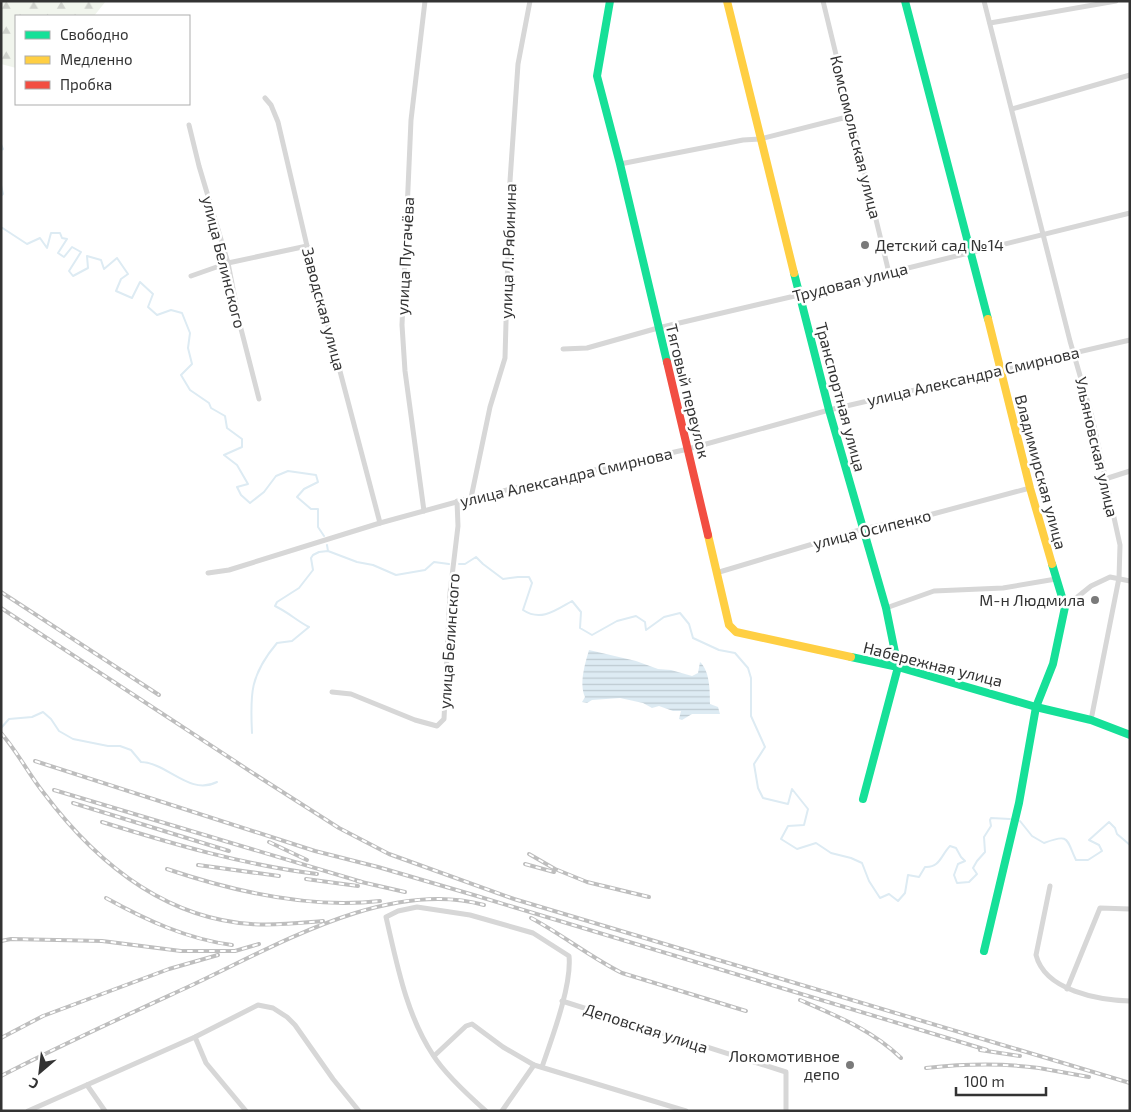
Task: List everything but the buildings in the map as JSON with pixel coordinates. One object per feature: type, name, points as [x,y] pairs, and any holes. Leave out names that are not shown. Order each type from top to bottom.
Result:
[{"type":"street","name":"улица Пугачёва","points":[[424,511],[405,372],[402,325],[411,120],[425,1]]},
{"type":"street","name":"улица Л.Рябинина","points":[[471,498],[490,407],[505,358],[510,181],[518,64],[530,1]]},
{"type":"street","name":"Тяговый переулок","points":[[610,1],[597,76],[620,164],[729,625]]},
{"type":"street","name":"Транспортная улица","points":[[727,1],[799,295],[829,410],[886,608],[898,667],[863,799]]},
{"type":"street","name":"Комсомольская улица","points":[[823,1],[889,272]]},
{"type":"street","name":"Владимирская улица","points":[[905,1],[971,252],[1030,488],[1064,607],[1053,664],[1036,707],[1019,803],[984,950]]},
{"type":"street","name":"Ульяновская улица","points":[[984,1],[1092,417],[1120,544],[1119,578],[1090,720]]},
{"type":"street","points":[[990,23],[1116,1]]},
{"type":"street","points":[[1012,109],[1130,75]]},
{"type":"street","name":"Заводская улица","points":[[265,98],[271,105],[278,122],[307,246],[380,523]]},
{"type":"street","points":[[620,164],[742,140],[760,139],[851,116]]},
{"type":"street","name":"улица Белинского","points":[[189,125],[199,166],[228,263],[240,326],[259,399]]},
{"type":"street","name":"Трудовая улица","points":[[564,349],[587,348],[658,328],[1130,213]]},
{"type":"street","points":[[191,276],[228,263],[307,246]]},
{"type":"street","name":"улица Александра Смирнова","points":[[208,573],[229,570],[457,501],[688,449],[829,410],[1130,340]]},
{"type":"street","points":[[1105,479],[1130,471]]},
{"type":"street","name":"улица Осипенко","points":[[716,573],[863,529],[929,515],[1030,488]]},
{"type":"street","name":"улица Белинского","points":[[332,692],[351,694],[415,720],[437,726],[444,719],[450,593],[458,526],[457,501]]},
{"type":"street","points":[[1064,607],[1091,586],[1110,577],[1130,581]]},
{"type":"street","points":[[886,608],[934,591],[1003,588],[1056,579]]},
{"type":"street","name":"Набережная улица","points":[[729,625],[736,632],[898,667],[1036,707],[1090,720],[1130,735]]},
{"type":"street","points":[[1050,886],[1036,955],[1039,965],[1067,989],[1109,1000],[1130,1001]]},
{"type":"street","points":[[486,1111],[464,1090],[434,1056],[417,1027],[400,977],[386,917],[398,911],[417,907],[470,915],[503,923],[532,933],[569,956],[570,968],[562,1001],[542,1067]]},
{"type":"street","points":[[1067,989],[1100,908],[1130,909]]},
{"type":"street","name":"Деповская улица","points":[[562,1001],[786,1072],[786,1111]]},
{"type":"street","points":[[28,1111],[195,1037],[258,1005],[274,1008],[295,1025],[333,1079],[359,1111]]},
{"type":"street","points":[[434,1056],[466,1026],[472,1024],[503,1047],[534,1065],[686,1111]]},
{"type":"street","points":[[195,1037],[206,1063],[246,1111]]},
{"type":"street","points":[[502,1111],[534,1065]]},
{"type":"street","points":[[87,1085],[106,1111]]},
{"type":"green space","points":[[1,1],[106,1],[95,15],[15,15],[15,68],[1,64]]},
{"type":"shaded area","points":[[589,650],[636,661],[658,669],[671,670],[692,676],[698,673],[700,662],[708,676],[710,704],[718,707],[720,714],[692,714],[682,720],[679,719],[681,711],[673,711],[659,706],[652,708],[643,703],[620,698],[592,700],[587,703],[582,702],[585,697],[583,692],[583,674]]},
{"type":"waterway","points":[[1,144],[3,149],[1,150]]},
{"type":"waterway","points":[[1,185],[3,194],[1,196]]},
{"type":"waterway","points":[[1,227],[27,244],[40,238],[47,248],[51,233],[60,233],[62,238],[67,239],[58,253],[64,257],[72,247],[81,252],[69,271],[73,276],[88,268],[87,256],[101,260],[104,269],[117,258],[128,274],[121,279],[116,291],[132,298],[140,282],[153,294],[148,307],[157,315],[171,310],[182,313],[190,333],[188,348],[192,364],[181,375],[190,390],[209,403],[211,408],[225,416],[227,428],[242,439],[242,447],[224,455],[237,465],[248,484],[237,487],[241,495],[250,503],[264,492],[276,476],[288,471],[316,475],[318,482],[304,489],[297,497],[311,509],[318,509],[318,527],[324,536]]},
{"type":"waterway","points":[[327,545],[328,551]]},
{"type":"waterway","points":[[252,733],[252,696],[261,665],[277,643],[292,641],[309,627],[275,606],[277,602],[299,588],[313,570],[311,558],[313,555],[328,551],[357,562],[373,565],[396,575],[425,570],[434,562],[449,564]]},
{"type":"waterway","points":[[459,564],[465,564],[476,557],[503,579],[529,577],[532,583],[523,610],[536,615],[542,615],[572,601],[581,612],[580,628],[592,635],[617,621],[636,616],[645,622],[646,630],[664,617],[680,613],[689,624],[693,638],[719,650],[735,653],[748,668],[751,678],[751,716],[765,747],[754,764],[758,788],[763,798],[788,804],[792,789],[808,809],[804,825],[788,826],[781,839],[797,849],[816,843],[831,853],[862,863],[869,881],[880,898],[889,894],[898,901],[905,893],[908,875],[919,877],[925,867],[930,867],[937,863],[950,846],[956,848],[965,861],[958,864],[954,875],[957,883],[969,882],[977,874],[973,868],[985,852],[984,837],[991,826],[991,818],[1010,819]]},
{"type":"waterway","points":[[1,728],[9,719],[32,717],[43,712],[51,719],[59,731],[73,739],[108,746],[120,746],[131,750],[141,762],[151,764],[197,785],[217,782]]},
{"type":"waterway","points":[[1020,821],[1032,836],[1044,843],[1059,838],[1066,840],[1076,860],[1088,860],[1102,851],[1099,845],[1089,840],[1109,822],[1115,828],[1117,834],[1130,845]]},
{"type":"railway","points":[[1,592],[159,695]]},
{"type":"railway","points":[[1,608],[339,828],[389,854],[514,899],[1130,1083]]},
{"type":"railway","points":[[1,733],[43,792],[85,840],[108,862],[160,898],[189,910],[219,919],[251,924],[323,921]]},
{"type":"railway","points":[[35,761],[315,851],[477,896],[987,1050]]},
{"type":"railway","points":[[54,790],[362,882]]},
{"type":"railway","points":[[73,803],[229,851]]},
{"type":"railway","points":[[102,822],[182,846],[263,865],[317,874]]},
{"type":"railway","points":[[269,842],[307,860]]},
{"type":"railway","points":[[529,854],[555,869],[587,882],[649,897]]},
{"type":"railway","points":[[525,864],[554,872]]},
{"type":"railway","points":[[198,865],[279,876]]},
{"type":"railway","points":[[167,869],[245,891],[272,896],[326,902],[380,901]]},
{"type":"railway","points":[[306,879],[358,886]]},
{"type":"railway","points":[[357,881],[405,892]]},
{"type":"railway","points":[[106,898],[167,928],[199,938],[232,945]]},
{"type":"railway","points":[[1,1076],[258,953],[332,921],[371,908],[409,901],[447,899],[484,905]]},
{"type":"railway","points":[[531,918],[622,973],[746,1011]]},
{"type":"railway","points":[[1,941],[11,939],[102,941],[181,951],[235,951],[259,944]]},
{"type":"railway","points":[[1,1038],[43,1016],[169,969],[218,955]]},
{"type":"railway","points":[[800,1000],[841,1018],[866,1032],[878,1039],[901,1058]]},
{"type":"railway","points":[[980,1050],[1020,1056]]},
{"type":"railway","points":[[926,1068],[968,1065],[1011,1065],[1089,1077]]},
{"type":"traffic: fast","points":[[610,1],[597,76],[667,362]]},
{"type":"traffic: fast","points":[[905,1],[988,319]]},
{"type":"traffic: fast","points":[[794,273],[829,410],[886,608],[898,667],[863,799]]},
{"type":"traffic: fast","points":[[984,951],[1019,803],[1036,707],[1053,664],[1065,607],[1052,564]]},
{"type":"traffic: fast","points":[[851,657],[898,667],[1036,707],[1091,720],[1130,735]]},
{"type":"traffic: slow","points":[[727,1],[794,273]]},
{"type":"traffic: slow","points":[[988,319],[1030,488],[1052,564]]},
{"type":"traffic: slow","points":[[708,535],[729,625],[736,632],[851,657]]},
{"type":"traffic: jam","points":[[667,362],[708,535]]},
{"type":"place","name":"Детский сад №14","points":[[865,245]]},
{"type":"place","name":"М-н Людмила","points":[[1095,600]]},
{"type":"place","name":"Локомотивное депо","points":[[850,1065]]}]
